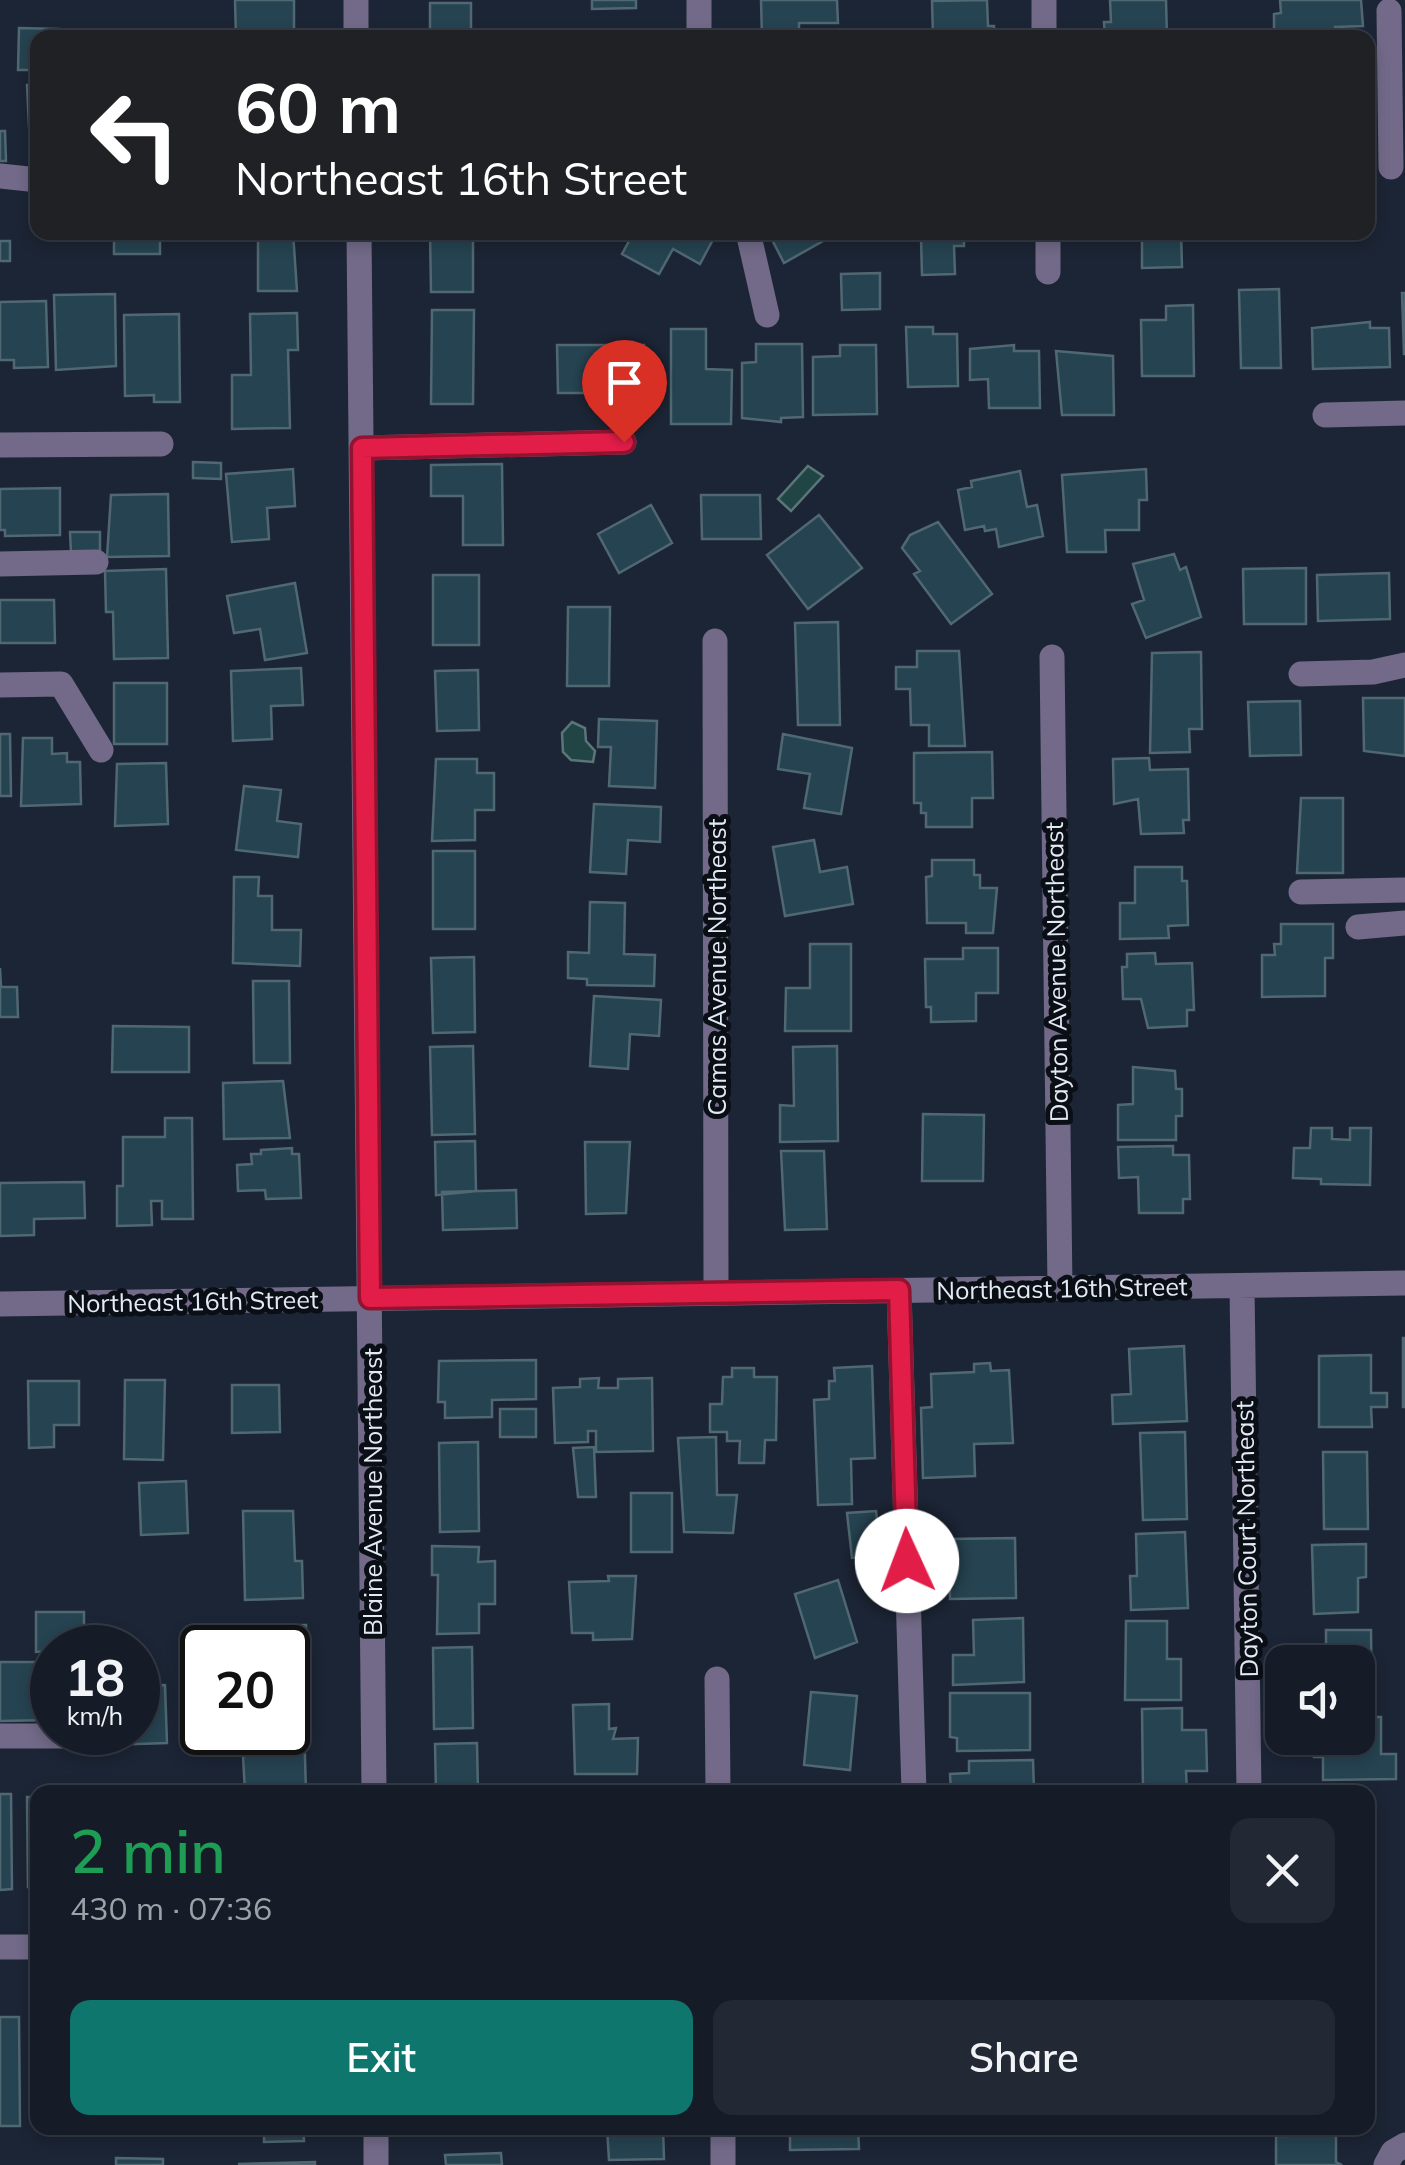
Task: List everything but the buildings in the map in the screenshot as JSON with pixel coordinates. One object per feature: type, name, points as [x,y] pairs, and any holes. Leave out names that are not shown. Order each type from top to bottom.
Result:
[{"type":"street","points":[[356,0],[356,30]]},
{"type":"street","points":[[699,0],[699,30]]},
{"type":"street","points":[[1044,0],[1044,30]]},
{"type":"street","points":[[1390,11],[1398,120],[1391,166]]},
{"type":"street","points":[[0,176],[30,179]]},
{"type":"street","name":"Blaine Avenue Northeast","points":[[359,240],[374,1785]]},
{"type":"street","points":[[750,240],[766,315]]},
{"type":"street","points":[[1048,240],[1048,272]]},
{"type":"street","points":[[1326,416],[1405,413]]},
{"type":"street","points":[[362,448],[624,442]]},
{"type":"street","points":[[0,445],[162,444]]},
{"type":"street","points":[[0,564],[96,562]]},
{"type":"street","name":"Camas Avenue Northeast","points":[[715,642],[716,1293]]},
{"type":"street","name":"Dayton Avenue Northeast","points":[[1052,657],[1060,1288]]},
{"type":"street","points":[[1301,674],[1373,672],[1405,665]]},
{"type":"street","points":[[0,685],[61,684],[102,750]]},
{"type":"street","points":[[1301,892],[1405,890]]},
{"type":"street","points":[[1358,927],[1405,923]]},
{"type":"street","name":"Northeast 16th Street","points":[[0,1304],[1405,1283]]},
{"type":"street","name":"Dayton Court Northeast","points":[[1242,1286],[1249,1785]]},
{"type":"street","points":[[899,1290],[914,1785]]},
{"type":"street","points":[[716,1679],[718,1785]]},
{"type":"street","points":[[0,1736],[30,1736]]},
{"type":"street","points":[[0,1947],[30,1947]]},
{"type":"street","points":[[376,2135],[376,2165]]},
{"type":"street","points":[[723,2135],[723,2165]]},
{"type":"street","points":[[1386,2165],[1393,2152],[1405,2145]]},
{"type":"shaded area","points":[[808,466],[823,476],[791,511],[778,499]]},
{"type":"shaded area","points":[[572,722],[585,728],[586,741],[595,751],[593,762],[571,760],[563,752],[562,733]]},
{"type":"route","points":[[624,442],[362,448],[370,1298],[899,1290],[907,1561]]}]
